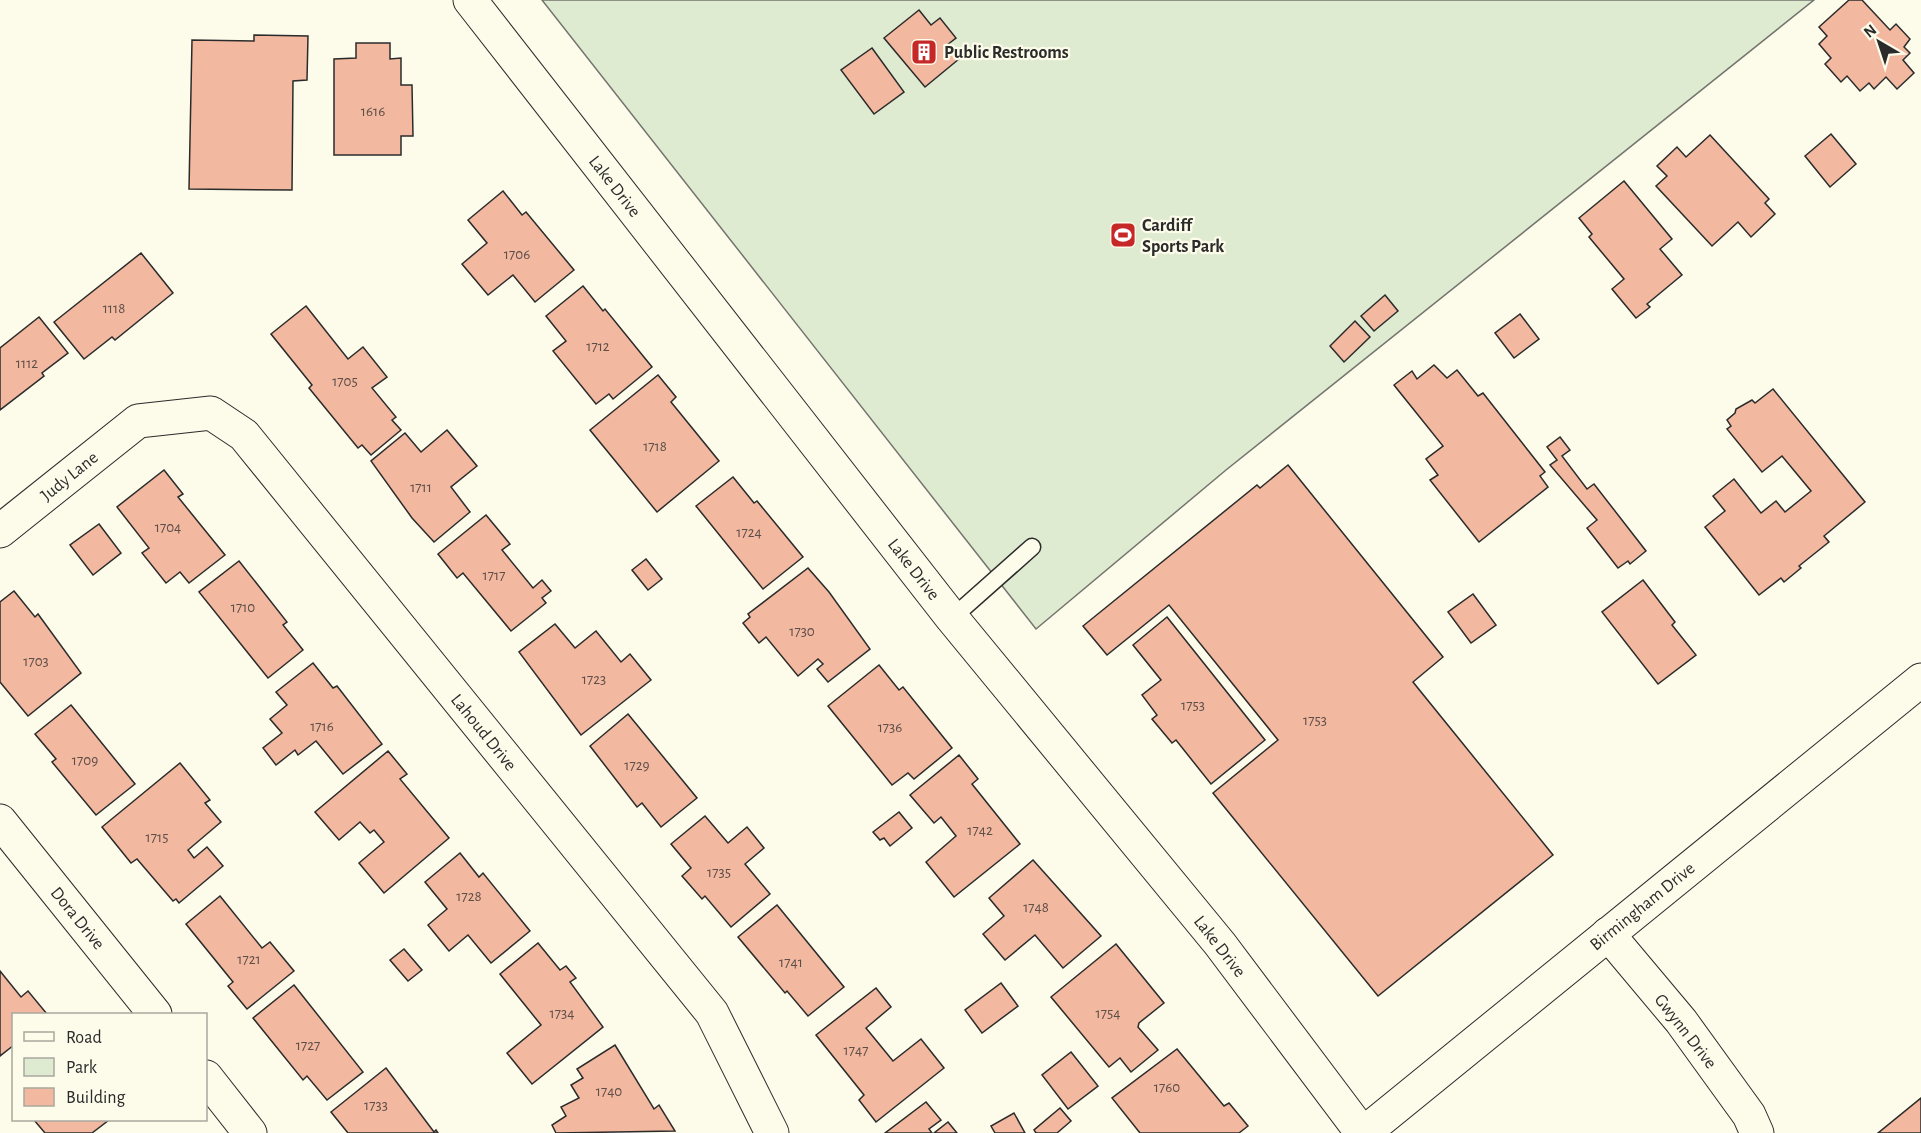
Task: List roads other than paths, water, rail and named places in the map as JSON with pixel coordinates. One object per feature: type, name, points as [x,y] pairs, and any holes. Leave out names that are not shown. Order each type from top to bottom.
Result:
[{"type":"street","name":"Lake Drive","points":[[470,0],[952,618],[1220,944],[1363,1133]]},
{"type":"street","name":"Lahoud Drive","points":[[138,421],[211,413],[244,435],[712,1013],[772,1133]]},
{"type":"street","name":"Judy Lane","points":[[0,531],[138,421]]},
{"type":"street","name":"Birmingham Drive","points":[[1363,1133],[1921,680]]},
{"type":"street","name":"Dora Drive","points":[[0,821],[154,1013]]},
{"type":"street","name":"Gwynn Drive","points":[[1608,934],[1682,1021],[1749,1115],[1757,1133]]},
{"type":"street","points":[[207,1078],[250,1133]]},
{"type":"lane","points":[[952,618],[1032,547]]},
{"type":"place","name":"Public Restrooms","points":[[924,52]]},
{"type":"place","name":"Cardiff Sports Park","points":[[1123,235]]}]
